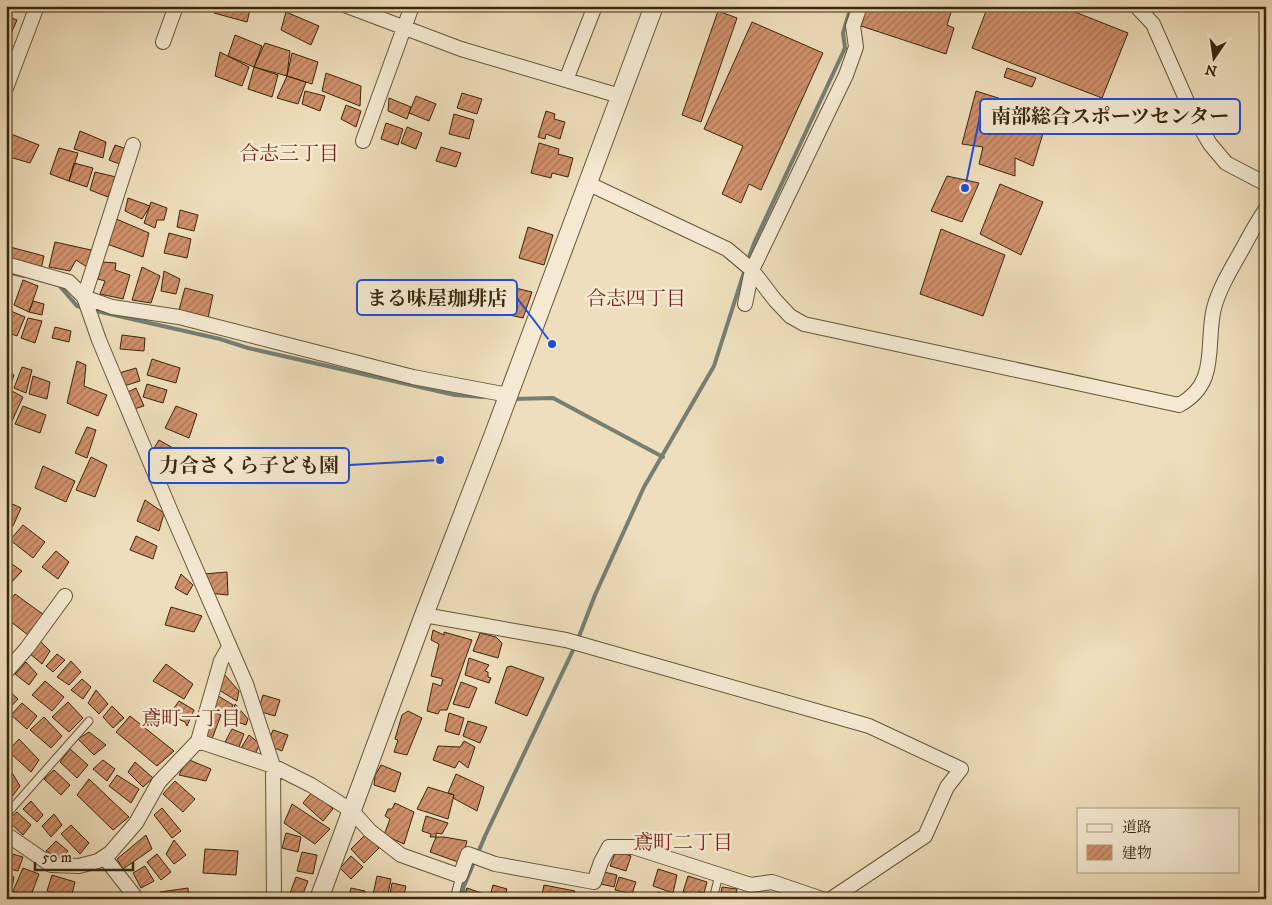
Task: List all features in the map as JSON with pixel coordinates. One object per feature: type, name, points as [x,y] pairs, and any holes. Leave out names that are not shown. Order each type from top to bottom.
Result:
[{"type":"street","points":[[6,88],[37,6]]},
{"type":"street","points":[[163,42],[176,6]]},
{"type":"street","points":[[347,6],[461,50],[620,96]]},
{"type":"street","points":[[363,141],[412,6]]},
{"type":"street","points":[[319,899],[654,6]]},
{"type":"street","points":[[745,304],[752,270],[846,75],[856,47],[853,26],[860,6]]},
{"type":"street","points":[[1136,6],[1153,24],[1193,115],[1210,144],[1226,163],[1266,184]]},
{"type":"street","points":[[566,80],[594,7]]},
{"type":"street","points":[[133,145],[84,297],[99,340],[167,503],[246,684],[274,766],[274,899]]},
{"type":"street","points":[[587,183],[727,250],[752,270],[790,316],[804,324],[1180,405],[1191,398],[1201,387],[1208,366],[1214,309],[1224,281],[1266,209]]},
{"type":"street","points":[[6,264],[69,282],[84,297],[112,307],[179,317],[413,378],[508,394]]},
{"type":"street","points":[[6,672],[27,648],[65,596]]},
{"type":"street","points":[[424,615],[566,640],[869,726],[961,769],[947,787],[925,836],[831,899]]},
{"type":"street","points":[[6,834],[51,865],[79,866],[98,861],[110,853],[136,823],[159,782],[198,741],[221,660],[229,647]]},
{"type":"street","points":[[198,741],[274,766],[312,785],[352,810],[370,831],[401,855],[460,876],[468,854],[494,864],[594,882],[609,847],[634,847],[751,885],[772,882],[822,899]]},
{"type":"street","points":[[104,857],[137,899]]},
{"type":"lane","points":[[6,816],[89,721]]},
{"type":"lane","points":[[713,899],[719,875]]},
{"type":"lane","points":[[454,899],[460,876]]},
{"type":"building","points":[[217,6],[251,6],[247,22],[214,13]]},
{"type":"building","points":[[867,6],[953,6],[947,25],[954,28],[946,54],[861,26]]},
{"type":"building","points":[[988,6],[1060,6],[1128,33],[1102,98],[972,48]]},
{"type":"building","points":[[718,11],[737,18],[701,122],[682,115]]},
{"type":"building","points":[[286,12],[319,26],[311,45],[281,30]]},
{"type":"building","points":[[6,16],[17,20],[10,36],[6,35]]},
{"type":"building","points":[[752,22],[823,53],[761,190],[749,184],[741,203],[722,194],[743,146],[704,129]]},
{"type":"building","points":[[235,35],[262,46],[254,67],[228,56]]},
{"type":"building","points":[[265,43],[290,51],[287,76],[254,67]]},
{"type":"building","points":[[220,52],[249,67],[242,86],[215,76]]},
{"type":"building","points":[[292,53],[318,62],[312,84],[287,76]]},
{"type":"building","points":[[254,67],[278,75],[272,97],[248,89]]},
{"type":"building","points":[[1007,68],[1036,78],[1032,87],[1004,77]]},
{"type":"building","points":[[326,73],[361,86],[360,106],[322,91]]},
{"type":"building","points":[[287,76],[306,82],[298,104],[277,98]]},
{"type":"building","points":[[305,91],[325,96],[320,111],[302,104]]},
{"type":"building","points":[[976,91],[1049,114],[1033,166],[1015,158],[1015,176],[979,164],[983,147],[962,144]]},
{"type":"building","points":[[462,93],[482,99],[477,114],[457,108]]},
{"type":"building","points":[[416,96],[436,104],[429,121],[409,113]]},
{"type":"building","points":[[389,98],[411,107],[407,119],[388,111]]},
{"type":"building","points":[[346,105],[361,111],[356,127],[341,119]]},
{"type":"building","points":[[546,111],[555,114],[554,119],[565,122],[560,139],[546,134],[545,139],[538,137]]},
{"type":"building","points":[[454,114],[474,120],[469,139],[449,134]]},
{"type":"building","points":[[386,123],[403,129],[398,145],[381,139]]},
{"type":"building","points":[[407,127],[422,133],[416,149],[401,143]]},
{"type":"building","points":[[80,131],[106,142],[103,158],[74,149]]},
{"type":"building","points":[[6,132],[39,145],[30,163],[6,156]]},
{"type":"building","points":[[539,143],[559,149],[558,154],[573,158],[568,177],[552,173],[551,178],[531,173]]},
{"type":"building","points":[[115,145],[124,148],[122,165],[109,160]]},
{"type":"building","points":[[441,147],[461,153],[456,167],[436,161]]},
{"type":"building","points":[[59,148],[78,153],[69,181],[50,174]]},
{"type":"building","points":[[74,163],[93,168],[87,187],[69,181]]},
{"type":"building","points":[[95,172],[116,177],[108,197],[90,190]]},
{"type":"building","points":[[947,176],[979,183],[962,222],[931,211]]},
{"type":"building","points":[[1000,184],[1043,202],[1021,255],[980,234]]},
{"type":"building","points":[[128,198],[150,206],[142,219],[125,211]]},
{"type":"building","points":[[151,202],[167,208],[164,220],[157,220],[155,228],[144,223]]},
{"type":"building","points":[[180,210],[198,215],[194,231],[177,227]]},
{"type":"building","points":[[114,218],[149,233],[143,257],[107,244]]},
{"type":"building","points":[[6,222],[12,224],[6,245]]},
{"type":"building","points":[[528,227],[553,235],[544,265],[519,258]]},
{"type":"building","points":[[941,229],[1005,255],[983,316],[920,294]]},
{"type":"building","points":[[169,233],[191,239],[187,258],[164,253]]},
{"type":"building","points":[[55,242],[91,250],[87,267],[76,260],[70,271],[49,267]]},
{"type":"building","points":[[10,247],[44,256],[41,269],[6,258]]},
{"type":"building","points":[[102,262],[116,263],[115,270],[130,275],[123,299],[100,294],[105,281],[98,279]]},
{"type":"building","points":[[142,267],[160,276],[151,303],[132,300]]},
{"type":"building","points":[[164,271],[180,279],[176,294],[161,291]]},
{"type":"building","points":[[23,280],[38,286],[29,312],[14,305]]},
{"type":"building","points":[[511,287],[532,292],[523,318],[505,314]]},
{"type":"building","points":[[185,288],[213,295],[208,318],[179,310]]},
{"type":"building","points":[[33,301],[44,304],[42,315],[29,312]]},
{"type":"building","points":[[6,309],[25,317],[17,336],[6,332]]},
{"type":"building","points":[[28,318],[42,321],[35,343],[21,338]]},
{"type":"building","points":[[55,327],[71,331],[69,342],[52,338]]},
{"type":"building","points":[[122,335],[145,338],[144,351],[120,349]]},
{"type":"building","points":[[152,359],[180,368],[176,383],[147,375]]},
{"type":"building","points":[[77,361],[86,365],[84,386],[107,395],[98,416],[67,403]]},
{"type":"building","points":[[22,367],[32,370],[26,393],[14,388]]},
{"type":"building","points":[[136,368],[140,381],[124,386],[119,373]]},
{"type":"building","points":[[7,371],[14,375],[7,395],[6,373]]},
{"type":"building","points":[[33,376],[50,382],[47,399],[29,394]]},
{"type":"building","points":[[147,384],[167,390],[163,403],[143,397]]},
{"type":"building","points":[[136,388],[144,406],[134,409],[128,392]]},
{"type":"building","points":[[12,391],[23,397],[12,421],[6,420],[6,408]]},
{"type":"building","points":[[23,406],[46,415],[40,433],[15,424]]},
{"type":"building","points":[[176,406],[197,414],[189,438],[165,428]]},
{"type":"building","points":[[87,427],[96,430],[87,458],[75,453]]},
{"type":"building","points":[[159,440],[180,452],[170,468],[148,458]]},
{"type":"building","points":[[91,457],[107,465],[95,497],[76,490]]},
{"type":"building","points":[[43,466],[75,481],[66,502],[35,488]]},
{"type":"building","points":[[145,500],[164,513],[159,531],[137,521]]},
{"type":"building","points":[[6,501],[21,508],[13,526],[6,522]]},
{"type":"building","points":[[23,525],[45,542],[33,558],[10,540]]},
{"type":"building","points":[[136,536],[157,546],[153,559],[130,550]]},
{"type":"building","points":[[56,551],[69,562],[58,579],[42,567]]},
{"type":"building","points":[[9,562],[22,571],[9,585],[6,583],[6,565]]},
{"type":"building","points":[[227,572],[228,595],[207,593],[204,574]]},
{"type":"building","points":[[181,574],[193,585],[187,595],[175,588]]},
{"type":"building","points":[[15,594],[44,615],[28,635],[6,618],[6,607]]},
{"type":"building","points":[[171,607],[202,616],[194,632],[165,625]]},
{"type":"building","points":[[433,630],[444,635],[444,632],[472,640],[447,710],[440,710],[438,714],[427,711],[433,683],[441,686],[443,679],[431,676],[439,644],[431,640]]},
{"type":"building","points":[[480,633],[496,637],[502,643],[498,658],[473,651]]},
{"type":"building","points":[[40,641],[50,651],[42,664],[29,653]]},
{"type":"building","points":[[57,654],[65,660],[53,672],[46,666]]},
{"type":"building","points":[[469,658],[489,665],[485,671],[488,672],[488,677],[491,678],[489,683],[465,675]]},
{"type":"building","points":[[71,661],[81,672],[69,685],[57,677]]},
{"type":"building","points":[[26,662],[37,674],[29,685],[15,674]]},
{"type":"building","points":[[166,664],[193,684],[184,699],[153,681]]},
{"type":"building","points":[[511,666],[544,678],[527,716],[495,703],[507,667]]},
{"type":"building","points":[[224,674],[239,691],[237,701],[219,690]]},
{"type":"building","points":[[82,679],[91,687],[83,699],[71,690]]},
{"type":"building","points":[[45,681],[64,697],[52,711],[32,695]]},
{"type":"building","points":[[461,682],[477,688],[469,708],[453,704]]},
{"type":"building","points":[[6,688],[18,699],[7,711],[6,710]]},
{"type":"building","points":[[96,690],[108,704],[99,714],[88,703]]},
{"type":"building","points":[[215,694],[233,705],[230,716],[212,707]]},
{"type":"building","points":[[263,695],[280,700],[275,716],[258,711]]},
{"type":"building","points":[[179,701],[194,710],[187,726],[185,722],[169,715]]},
{"type":"building","points":[[68,702],[83,718],[69,732],[52,717]]},
{"type":"building","points":[[22,703],[37,716],[27,729],[11,715]]},
{"type":"building","points":[[235,704],[248,719],[246,725],[232,720]]},
{"type":"building","points":[[112,706],[124,718],[113,728],[103,717]]},
{"type":"building","points":[[212,711],[221,715],[212,739],[203,735]]},
{"type":"building","points":[[408,711],[422,718],[407,755],[394,752],[398,740],[395,739],[402,715]]},
{"type":"building","points":[[449,713],[464,718],[459,735],[445,731]]},
{"type":"building","points":[[130,716],[174,751],[157,766],[116,732]]},
{"type":"building","points":[[44,717],[62,736],[51,748],[30,730]]},
{"type":"building","points":[[468,721],[487,727],[480,743],[463,736]]},
{"type":"building","points":[[232,729],[244,734],[239,747],[225,742]]},
{"type":"building","points":[[273,730],[288,735],[282,751],[267,745]]},
{"type":"building","points":[[89,732],[106,745],[94,755],[78,739]]},
{"type":"building","points":[[249,735],[260,744],[255,754],[241,748]]},
{"type":"building","points":[[19,739],[39,760],[31,772],[8,751]]},
{"type":"building","points":[[464,741],[475,747],[468,768],[459,761],[455,768],[433,760],[438,746],[460,747]]},
{"type":"building","points":[[70,749],[88,765],[77,778],[60,762]]},
{"type":"building","points":[[187,759],[211,769],[206,781],[179,775]]},
{"type":"building","points":[[103,760],[115,769],[107,781],[93,769]]},
{"type":"building","points":[[135,762],[153,778],[143,787],[128,772]]},
{"type":"building","points":[[381,765],[401,773],[395,792],[374,785],[375,776]]},
{"type":"building","points":[[8,766],[20,786],[11,798],[6,794],[6,768]]},
{"type":"building","points":[[54,770],[70,785],[61,795],[44,779]]},
{"type":"building","points":[[456,774],[484,787],[477,811],[453,798],[454,795],[448,793]]},
{"type":"building","points":[[117,775],[139,789],[131,803],[109,786]]},
{"type":"building","points":[[89,779],[129,817],[113,830],[77,795]]},
{"type":"building","points":[[175,781],[195,799],[183,812],[163,794]]},
{"type":"building","points":[[428,787],[454,795],[448,819],[417,809]]},
{"type":"building","points":[[313,791],[333,809],[323,821],[303,803]]},
{"type":"building","points":[[31,801],[43,815],[37,822],[23,809]]},
{"type":"building","points":[[395,803],[414,812],[404,844],[384,835],[390,819],[385,816],[388,809],[392,809]]},
{"type":"building","points":[[292,804],[330,829],[315,844],[284,823]]},
{"type":"building","points":[[162,808],[181,831],[172,838],[154,815]]},
{"type":"building","points":[[17,812],[31,825],[23,835],[7,820]]},
{"type":"building","points":[[54,814],[62,825],[51,837],[42,826]]},
{"type":"building","points":[[426,816],[448,823],[442,834],[436,833],[436,837],[430,837],[431,834],[422,831]]},
{"type":"building","points":[[71,825],[89,843],[80,854],[61,834]]},
{"type":"building","points":[[286,833],[301,837],[298,852],[282,848]]},
{"type":"building","points":[[366,834],[379,848],[364,863],[351,849]]},
{"type":"building","points":[[146,835],[152,849],[123,869],[117,859]]},
{"type":"building","points":[[436,837],[467,841],[461,863],[430,852]]},
{"type":"building","points":[[174,840],[186,855],[174,864],[166,854]]},
{"type":"building","points":[[56,841],[68,851],[61,860],[46,851]]},
{"type":"building","points":[[205,849],[238,851],[236,875],[203,873]]},
{"type":"building","points":[[616,851],[631,856],[626,871],[610,866]]},
{"type":"building","points":[[6,852],[23,857],[18,871],[6,868]]},
{"type":"building","points":[[302,852],[317,855],[313,874],[297,871]]},
{"type":"building","points":[[157,854],[171,872],[161,880],[147,862]]},
{"type":"building","points":[[351,856],[363,867],[351,879],[340,868]]},
{"type":"building","points":[[145,866],[154,881],[141,888],[133,873]]},
{"type":"building","points":[[23,868],[39,874],[30,898],[13,891]]},
{"type":"building","points":[[658,869],[677,875],[673,893],[653,886]]},
{"type":"building","points":[[604,872],[617,875],[614,887],[601,884]]},
{"type":"building","points":[[6,874],[14,877],[11,894],[6,892]]},
{"type":"building","points":[[52,875],[75,882],[71,898],[47,891]]},
{"type":"building","points":[[377,876],[391,879],[387,899],[372,899]]},
{"type":"building","points":[[688,876],[707,882],[704,893],[699,892],[698,896],[683,892]]},
{"type":"building","points":[[296,877],[308,881],[301,899],[288,899]]},
{"type":"building","points":[[619,877],[636,882],[632,894],[615,890]]},
{"type":"building","points":[[392,883],[406,886],[403,899],[389,899]]},
{"type":"building","points":[[493,885],[507,889],[504,899],[463,899],[467,888],[490,896]]},
{"type":"building","points":[[544,885],[575,891],[573,899],[541,899]]},
{"type":"building","points":[[722,887],[737,889],[735,899],[720,899]]},
{"type":"building","points":[[188,888],[189,899],[161,899],[160,892]]},
{"type":"building","points":[[351,888],[365,891],[363,899],[348,899]]},
{"type":"building","points":[[658,892],[673,899],[648,899],[649,895],[655,897]]},
{"type":"waterway","points":[[747,262],[845,48],[843,33],[851,6]]},
{"type":"waterway","points":[[578,639],[595,595],[644,487],[714,366],[745,269]]},
{"type":"waterway","points":[[6,272],[24,276]]},
{"type":"waterway","points":[[58,284],[77,306],[83,308]]},
{"type":"waterway","points":[[92,310],[455,395],[483,397]]},
{"type":"waterway","points":[[512,399],[553,398],[663,457]]},
{"type":"waterway","points":[[461,899],[464,886],[485,836],[575,646]]},
{"type":"place","name":"南部総合スポーツセンター","points":[[965,188]]},
{"type":"place","name":"まる味屋珈琲店","points":[[552,344]]},
{"type":"place","name":"力合さくら子ども園","points":[[440,460]]},
{"type":"district","name":"合志三丁目","points":[[289,153]]},
{"type":"district","name":"合志四丁目","points":[[636,298]]},
{"type":"district","name":"鳶町一丁目","points":[[191,718]]},
{"type":"district","name":"鳶町二丁目","points":[[683,842]]}]
